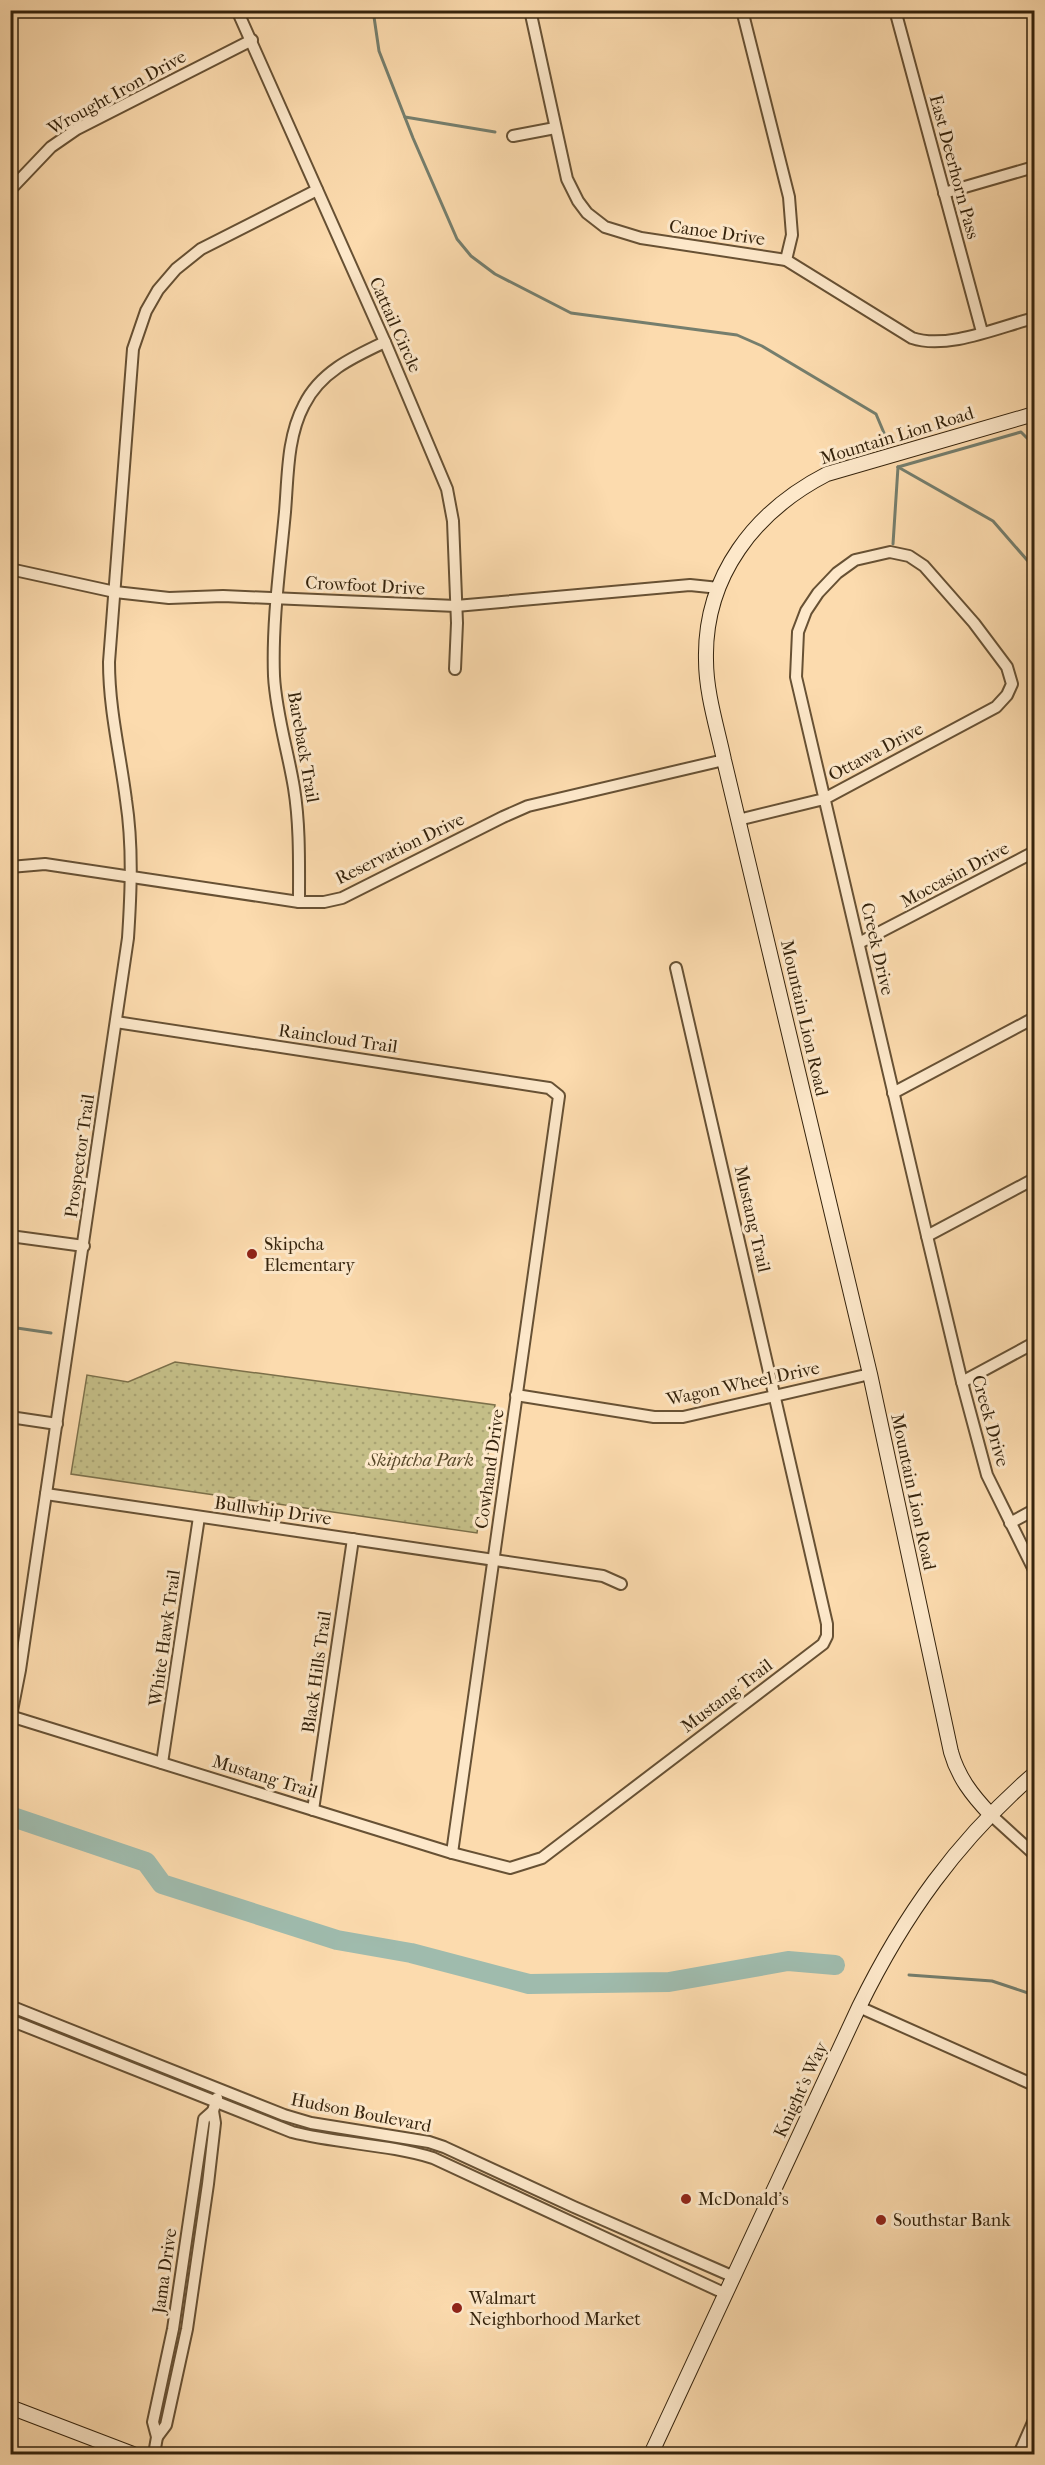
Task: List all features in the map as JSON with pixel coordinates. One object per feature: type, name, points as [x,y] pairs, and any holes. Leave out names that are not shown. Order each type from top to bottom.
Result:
[{"type":"street","name":"Cattail Circle","points":[[237,10],[385,342],[447,489],[453,521],[456,606],[454,669]]},
{"type":"street","name":"Canoe Drive","points":[[530,10],[567,179],[587,213],[605,227],[641,238],[786,260],[912,338],[925,342],[942,342],[1035,318]]},
{"type":"street","points":[[742,10],[789,197],[792,235],[786,260]]},
{"type":"street","name":"East Deerhorn Pass","points":[[895,10],[982,332]]},
{"type":"street","name":"Wrought Iron Drive","points":[[10,190],[51,147],[77,129],[252,40]]},
{"type":"street","points":[[513,136],[555,128]]},
{"type":"street","points":[[944,193],[1035,167]]},
{"type":"street","name":"Prospector Trail","points":[[11,1718],[84,1246],[128,938],[131,877],[126,800],[109,690],[133,350],[146,311],[158,290],[176,269],[201,249],[317,190]]},
{"type":"street","name":"Bareback Trail","points":[[299,902],[298,817],[295,788],[276,700],[274,675],[291,444],[304,403],[333,369],[385,342]]},
{"type":"street","name":"Mountain Lion Road","points":[[990,1814],[976,1799],[957,1771],[951,1752],[870,1374],[724,760],[707,679],[706,641],[719,588],[745,539],[780,503],[802,487],[826,474],[1035,414]]},
{"type":"street","name":"Creek Drive","points":[[1012,684],[1007,667],[974,623],[924,566],[909,556],[891,552],[855,560],[837,573],[818,593],[806,611],[798,632],[796,677],[962,1382],[987,1475],[1035,1570]]},
{"type":"street","name":"Crowfoot Drive","points":[[10,569],[115,592],[169,598],[223,596],[456,606],[690,585],[719,588]]},
{"type":"street","name":"Ottawa Drive","points":[[738,820],[824,799],[996,707],[1006,696],[1012,684]]},
{"type":"street","name":"Reservation Drive","points":[[10,867],[45,864],[299,902],[324,902],[342,898],[528,806],[724,760]]},
{"type":"street","name":"Moccasin Drive","points":[[859,943],[1035,852]]},
{"type":"street","name":"Mustang Trail","points":[[11,1718],[452,1853],[510,1868],[542,1858],[823,1644],[827,1635],[827,1624],[676,968]]},
{"type":"street","points":[[893,1093],[1035,1018]]},
{"type":"street","name":"Raincloud Trail","points":[[116,1022],[549,1088],[555,1091]]},
{"type":"street","name":"Cowhand Drive","points":[[452,1853],[559,1096],[555,1091]]},
{"type":"street","points":[[927,1236],[1035,1179]]},
{"type":"street","points":[[10,1236],[84,1246]]},
{"type":"street","points":[[962,1382],[1035,1343]]},
{"type":"street","name":"Wagon Wheel Drive","points":[[516,1395],[668,1417],[683,1417],[870,1374]]},
{"type":"street","points":[[10,1417],[57,1424]]},
{"type":"street","name":"Bullwhip Drive","points":[[46,1494],[603,1576],[621,1584]]},
{"type":"street","points":[[1010,1523],[1035,1510]]},
{"type":"street","name":"White Hawk Trail","points":[[162,1763],[199,1517]]},
{"type":"street","name":"Black Hills Trail","points":[[313,1810],[353,1539]]},
{"type":"street","name":"Knight's Way","points":[[651,2454],[859,2007],[886,1955],[950,1858],[990,1814],[1035,1774]]},
{"type":"street","points":[[990,1814],[1035,1854]]},
{"type":"street","name":"Hudson Boulevard","points":[[10,2006],[284,2115],[311,2123],[429,2142],[734,2277]]},
{"type":"street","points":[[859,2007],[1035,2085]]},
{"type":"street","name":"Hudson Boulevard","points":[[10,2020],[214,2107],[292,2132],[337,2142],[422,2154],[473,2174],[726,2294]]},
{"type":"street","name":"Jama Drive","points":[[154,2454],[157,2437],[166,2426],[187,2329],[208,2184],[215,2123],[214,2107],[221,2090]]},
{"type":"street","points":[[473,2174],[478,2163]]},
{"type":"street","points":[[568,2220],[574,2207]]},
{"type":"street","points":[[638,2253],[645,2237]]},
{"type":"street","points":[[10,2407],[133,2454]]},
{"type":"street","points":[[1019,2454],[1035,2420]]},
{"type":"green space","name":"Skiptcha Park","points":[[175,1362],[495,1405],[477,1533],[71,1474],[87,1375],[128,1382]]},
{"type":"waterway","points":[[373,10],[379,51],[413,138],[457,239],[471,256],[495,274],[571,313],[737,335],[762,346],[876,414],[884,433]]},
{"type":"waterway","points":[[405,117],[495,132]]},
{"type":"waterway","points":[[898,467],[1021,432],[1034,445]]},
{"type":"waterway","points":[[898,467],[993,521],[1034,568]]},
{"type":"waterway","points":[[893,544],[898,467]]},
{"type":"waterway","points":[[10,1327],[51,1333]]},
{"type":"waterway","points":[[10,1816],[146,1862],[162,1884],[337,1940],[411,1953],[529,1984],[669,1982],[788,1961],[835,1965]]},
{"type":"waterway","points":[[909,1975],[992,1981],[1034,1995]]},
{"type":"place","name":"Skipcha Elementary","points":[[252,1254]]},
{"type":"place","name":"McDonald's","points":[[686,2199]]},
{"type":"place","name":"Southstar Bank","points":[[881,2220]]},
{"type":"place","name":"Walmart Neighborhood Market","points":[[457,2308]]}]
